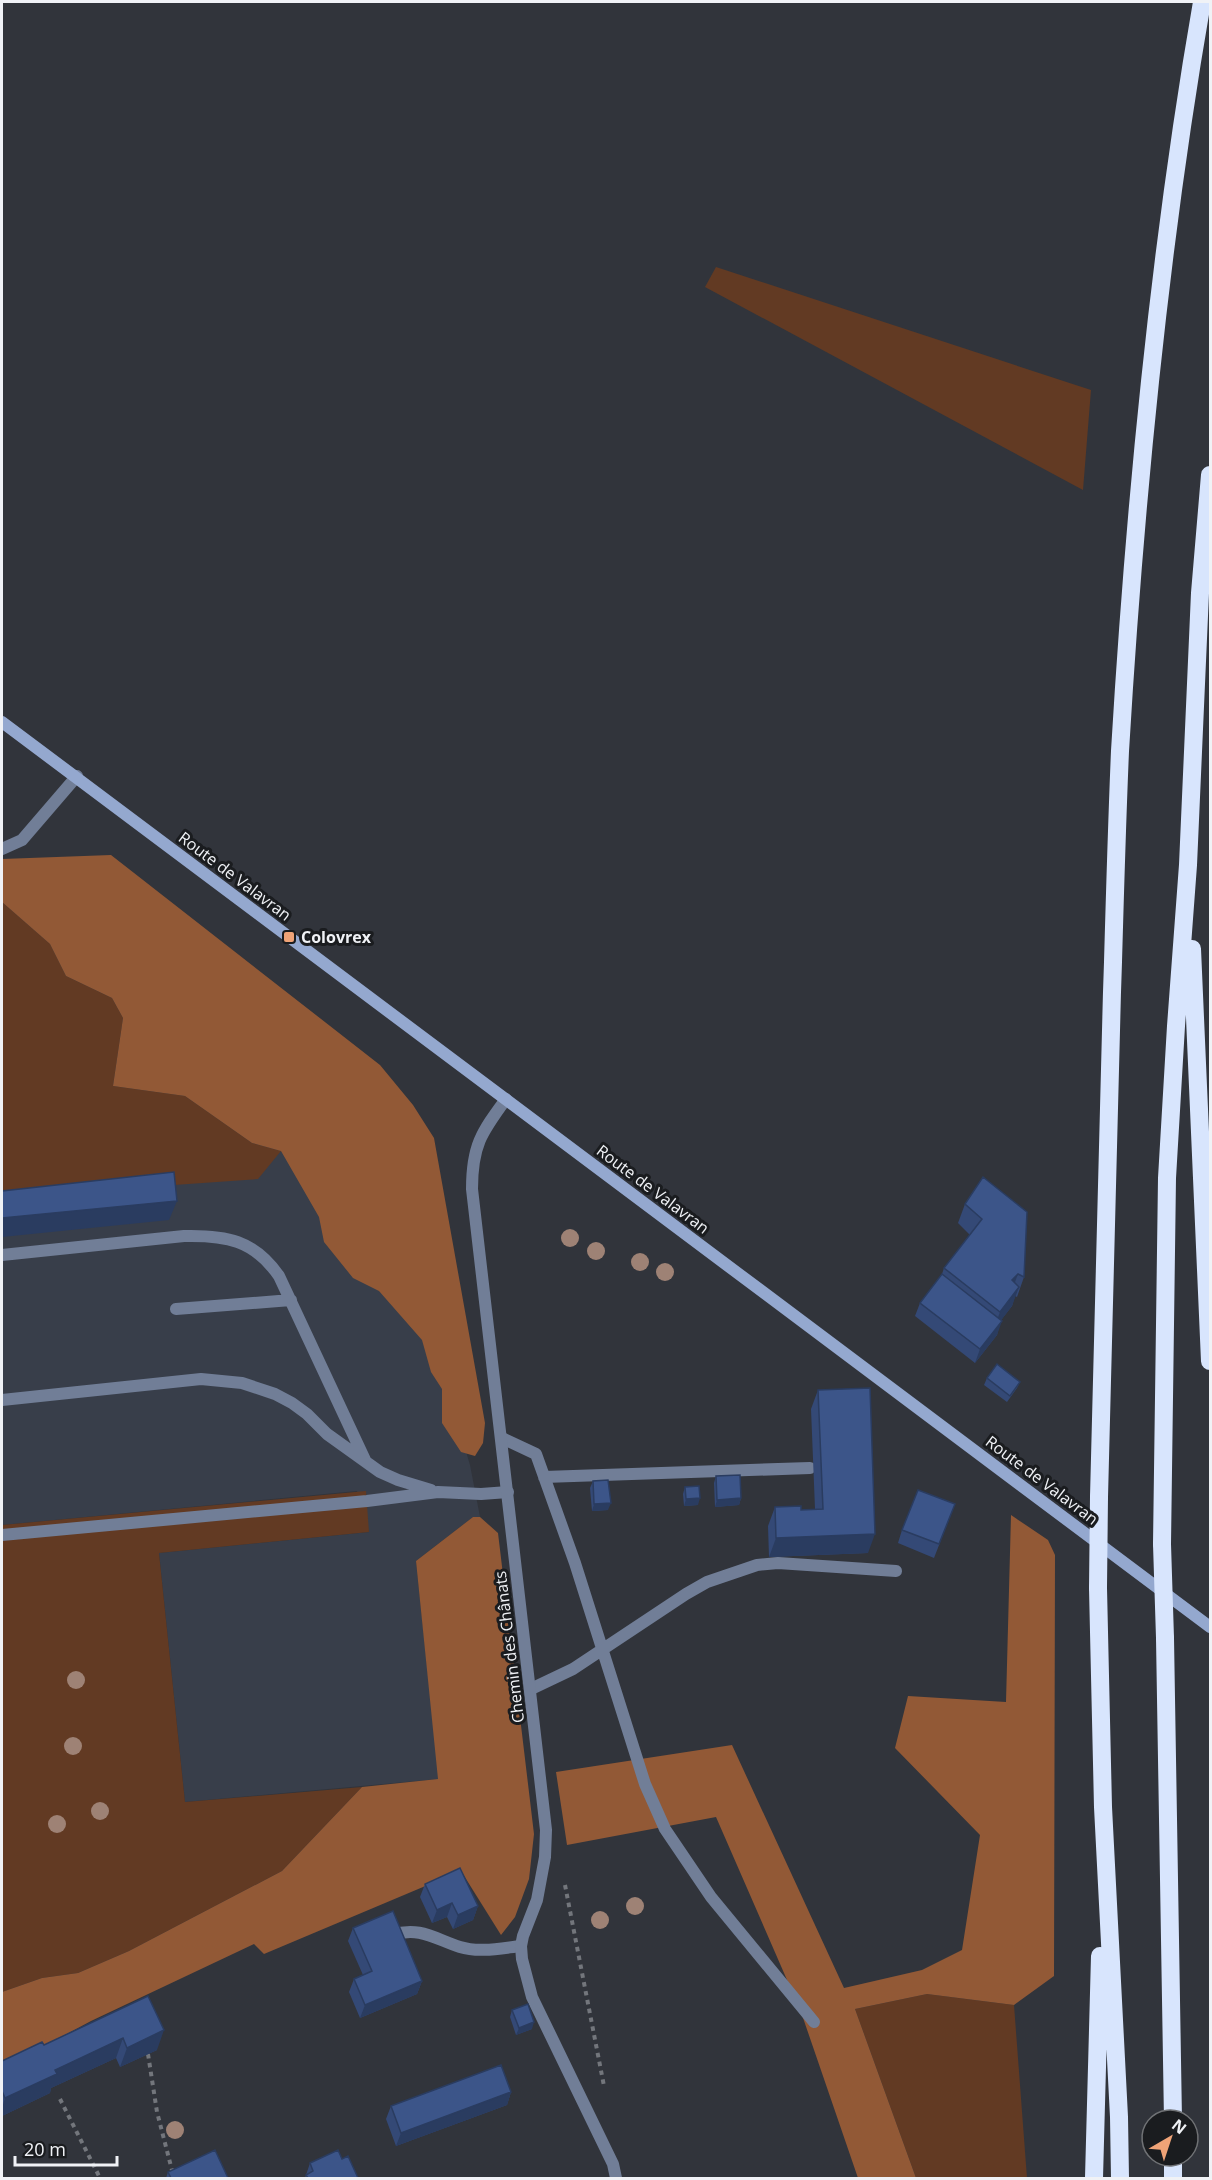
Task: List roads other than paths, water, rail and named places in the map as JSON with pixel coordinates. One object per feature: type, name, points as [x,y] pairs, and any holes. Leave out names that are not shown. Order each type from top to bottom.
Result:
[{"type":"highway","points":[[1120,2178],[1119,2116],[1103,1807],[1098,1588],[1116,846],[1126,651],[1158,298],[1183,114],[1202,2]]},
{"type":"highway","points":[[1173,2108],[1162,1544],[1167,1178],[1188,865],[1200,593],[1210,475]]},
{"type":"highway","points":[[1188,865],[1210,1361]]},
{"type":"highway","points":[[1094,2178],[1103,1807]]},
{"type":"street","name":"Route de Valavran","points":[[2,722],[1210,1627]]},
{"type":"street","points":[[2,849],[22,840],[77,777]]},
{"type":"street","name":"Chemin des Chânats","points":[[506,1100],[480,1137],[475,1149],[472,1189],[546,1830],[545,1857],[537,1900],[521,1946],[532,1997],[613,2164],[616,2178]]},
{"type":"street","points":[[2,1255],[184,1236],[209,1235],[245,1244],[270,1263],[279,1276],[366,1462]]},
{"type":"street","points":[[176,1309],[291,1300]]},
{"type":"street","points":[[2,1400],[201,1379],[242,1383],[292,1403],[327,1434],[380,1472],[438,1492]]},
{"type":"street","points":[[502,1438],[536,1454],[575,1563],[645,1784],[665,1829],[711,1897],[814,2022]]},
{"type":"street","points":[[544,1477],[810,1468]]},
{"type":"street","points":[[2,1536],[438,1492],[481,1494],[508,1492]]},
{"type":"street","points":[[531,1689],[573,1669],[707,1582],[757,1564],[778,1563],[896,1571]]},
{"type":"street","points":[[392,1935],[405,1931],[423,1933],[460,1947],[477,1950],[521,1946]]},
{"type":"place","name":"Colovrex","points":[[289,937]]}]
